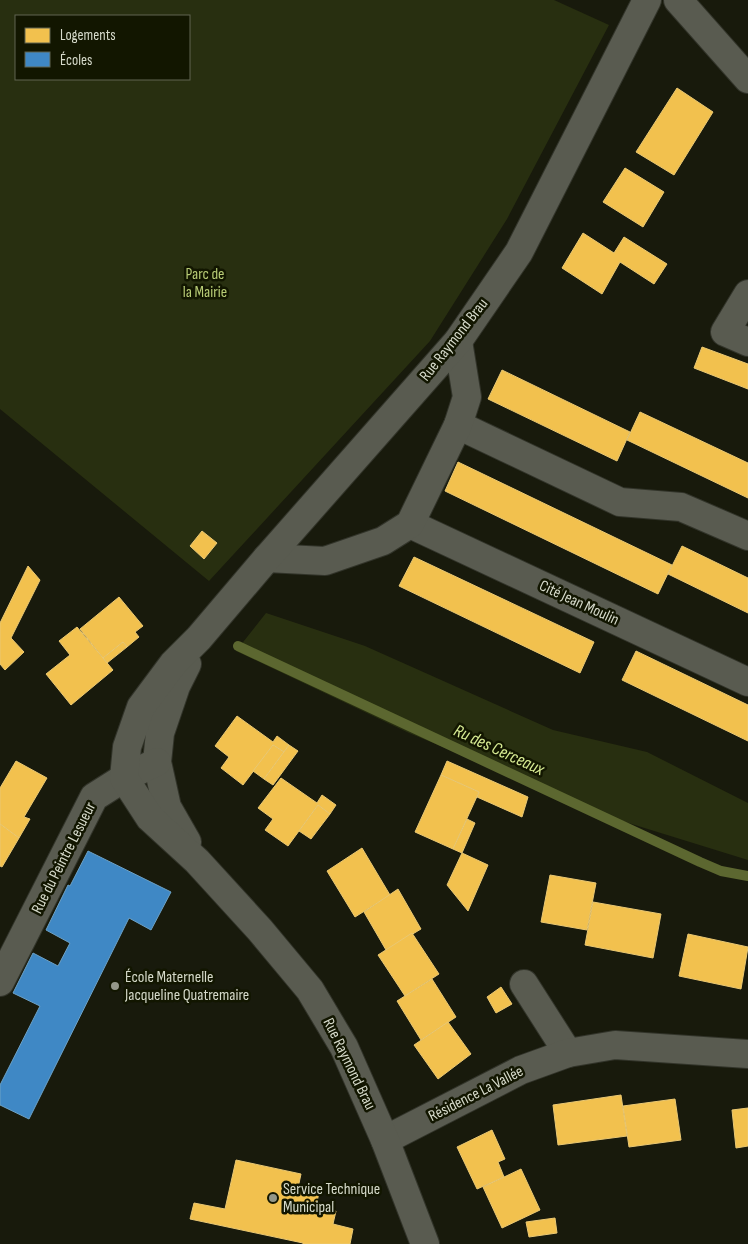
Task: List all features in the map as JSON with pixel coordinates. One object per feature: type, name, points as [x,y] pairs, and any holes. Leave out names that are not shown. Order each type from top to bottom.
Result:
[{"type":"street","name":"Rue Raymond Brau","points":[[425,1244],[385,1140],[344,1046],[310,990],[260,930],[197,861],[150,818],[124,778],[127,747],[141,707],[173,664],[199,638],[458,341],[519,252],[647,0]]},
{"type":"street","points":[[678,0],[748,79]]},
{"type":"street","points":[[748,294],[725,332],[748,342]]},
{"type":"street","points":[[267,558],[325,561],[383,541],[410,524],[458,425],[467,397],[458,341]]},
{"type":"street","points":[[458,425],[620,502],[681,507],[748,536]]},
{"type":"street","name":"Cité Jean Moulin","points":[[410,524],[748,682]]},
{"type":"street","name":"Rue Raymond Brau","points":[[197,861],[167,807],[157,762],[160,733],[173,695],[199,638]]},
{"type":"street","name":"Rue du Peintre Lesueur","points":[[0,982],[94,797],[124,778],[157,762]]},
{"type":"street","points":[[524,984],[568,1053]]},
{"type":"street","name":"Résidence La Vallée","points":[[385,1140],[521,1070],[568,1053],[614,1045],[748,1054]]},
{"type":"green space","name":"Parc de la Mairie","points":[[0,0],[554,0],[609,25],[507,219],[430,341],[209,581],[0,409]]},
{"type":"green space","points":[[266,613],[365,646],[553,730],[647,752],[748,803],[748,860],[622,821],[409,733],[236,651]]},
{"type":"building: Logements","points":[[677,88],[713,112],[674,175],[636,152]]},
{"type":"building: Logements","points":[[625,168],[664,192],[643,227],[603,202]]},
{"type":"building: Logements","points":[[583,233],[614,253],[624,237],[667,264],[654,284],[620,262],[602,294],[562,268]]},
{"type":"building: Logements","points":[[702,347],[748,364],[748,389],[694,368]]},
{"type":"building: Logements","points":[[502,370],[630,432],[617,461],[488,399]]},
{"type":"building: Logements","points":[[640,412],[748,463],[748,498],[627,440]]},
{"type":"building: Logements","points":[[458,462],[672,565],[658,594],[445,491]]},
{"type":"building: Logements","points":[[202,531],[217,543],[204,559],[190,546]]},
{"type":"building: Logements","points":[[682,546],[748,578],[748,613],[668,574]]},
{"type":"building: Logements","points":[[414,557],[594,642],[580,673],[399,586]]},
{"type":"building: Logements","points":[[28,566],[40,580],[11,638],[24,652],[5,670],[0,664],[0,623]]},
{"type":"building: Logements","points":[[119,597],[143,626],[135,632],[139,637],[127,647],[123,642],[103,658],[80,629]]},
{"type":"building: Logements","points":[[77,627],[113,670],[71,705],[46,674],[70,655],[59,641]]},
{"type":"building: Logements","points":[[123,642],[127,647],[107,663],[103,658]]},
{"type":"building: Logements","points":[[636,651],[748,705],[748,741],[622,680]]},
{"type":"building: Logements","points":[[237,716],[273,742],[277,736],[289,745],[284,752],[273,745],[243,785],[221,768],[229,757],[215,746]]},
{"type":"building: Logements","points":[[273,745],[284,752],[264,779],[253,771]]},
{"type":"building: Logements","points":[[289,745],[298,751],[273,785],[264,779]]},
{"type":"building: Logements","points":[[16,761],[47,778],[24,817],[30,819],[19,838],[0,824],[0,788]]},
{"type":"building: Logements","points":[[447,761],[528,797],[522,817],[477,797],[479,792],[441,775]]},
{"type":"building: Logements","points":[[441,775],[479,792],[453,849],[415,832]]},
{"type":"building: Logements","points":[[281,778],[317,803],[322,795],[336,805],[330,814],[318,805],[288,846],[265,830],[273,819],[258,808]]},
{"type":"building: Logements","points":[[318,805],[330,814],[311,839],[299,831]]},
{"type":"building: Logements","points":[[467,819],[475,823],[462,853],[453,849]]},
{"type":"building: Logements","points":[[0,824],[19,838],[2,867],[0,866]]},
{"type":"building: Logements","points":[[362,848],[390,895],[355,917],[327,871]]},
{"type":"building: Logements","points":[[462,853],[488,865],[468,911],[447,885]]},
{"type":"building: Logements","points":[[550,875],[596,883],[587,930],[541,922]]},
{"type":"building: Logements","points":[[398,889],[421,929],[386,950],[364,912]]},
{"type":"building: Logements","points":[[593,902],[661,914],[653,958],[585,945]]},
{"type":"building: Logements","points":[[412,933],[439,974],[405,996],[378,955]]},
{"type":"building: Logements","points":[[688,934],[748,947],[741,989],[679,976]]},
{"type":"building: Logements","points":[[432,979],[456,1017],[421,1040],[397,1001]]},
{"type":"building: Logements","points":[[501,987],[512,1004],[496,1013],[487,997]]},
{"type":"building: Logements","points":[[448,1022],[471,1054],[438,1079],[414,1045]]},
{"type":"building: Logements","points":[[621,1095],[627,1136],[558,1145],[553,1105]]},
{"type":"building: Logements","points":[[675,1099],[681,1140],[629,1147],[623,1106]]},
{"type":"building: Logements","points":[[748,1108],[748,1146],[736,1148],[732,1110]]},
{"type":"building: Logements","points":[[492,1130],[505,1159],[498,1162],[504,1177],[477,1189],[457,1147]]},
{"type":"building: Logements","name":"Service Technique Municipal","points":[[236,1160],[301,1174],[298,1188],[319,1193],[316,1206],[336,1211],[333,1224],[353,1229],[350,1244],[303,1244],[190,1219],[194,1203],[225,1209]]},
{"type":"building: Logements","points":[[521,1169],[540,1210],[502,1228],[483,1187]]},
{"type":"building: Logements","points":[[555,1218],[557,1233],[529,1237],[526,1222]]},
{"type":"building: Écoles","points":[[88,851],[171,892],[151,930],[129,918],[29,1119],[0,1105],[0,1085],[40,1006],[13,993],[33,953],[58,966],[70,943],[46,930],[68,885],[70,886]]},
{"type":"waterway","name":"Ru des Cerceaux","points":[[238,646],[700,862],[721,871],[748,876]]},
{"type":"place","name":"École Maternelle Jacqueline Quatremaire","points":[[115,986]]},
{"type":"place","name":"Service Technique Municipal","points":[[273,1198]]}]
